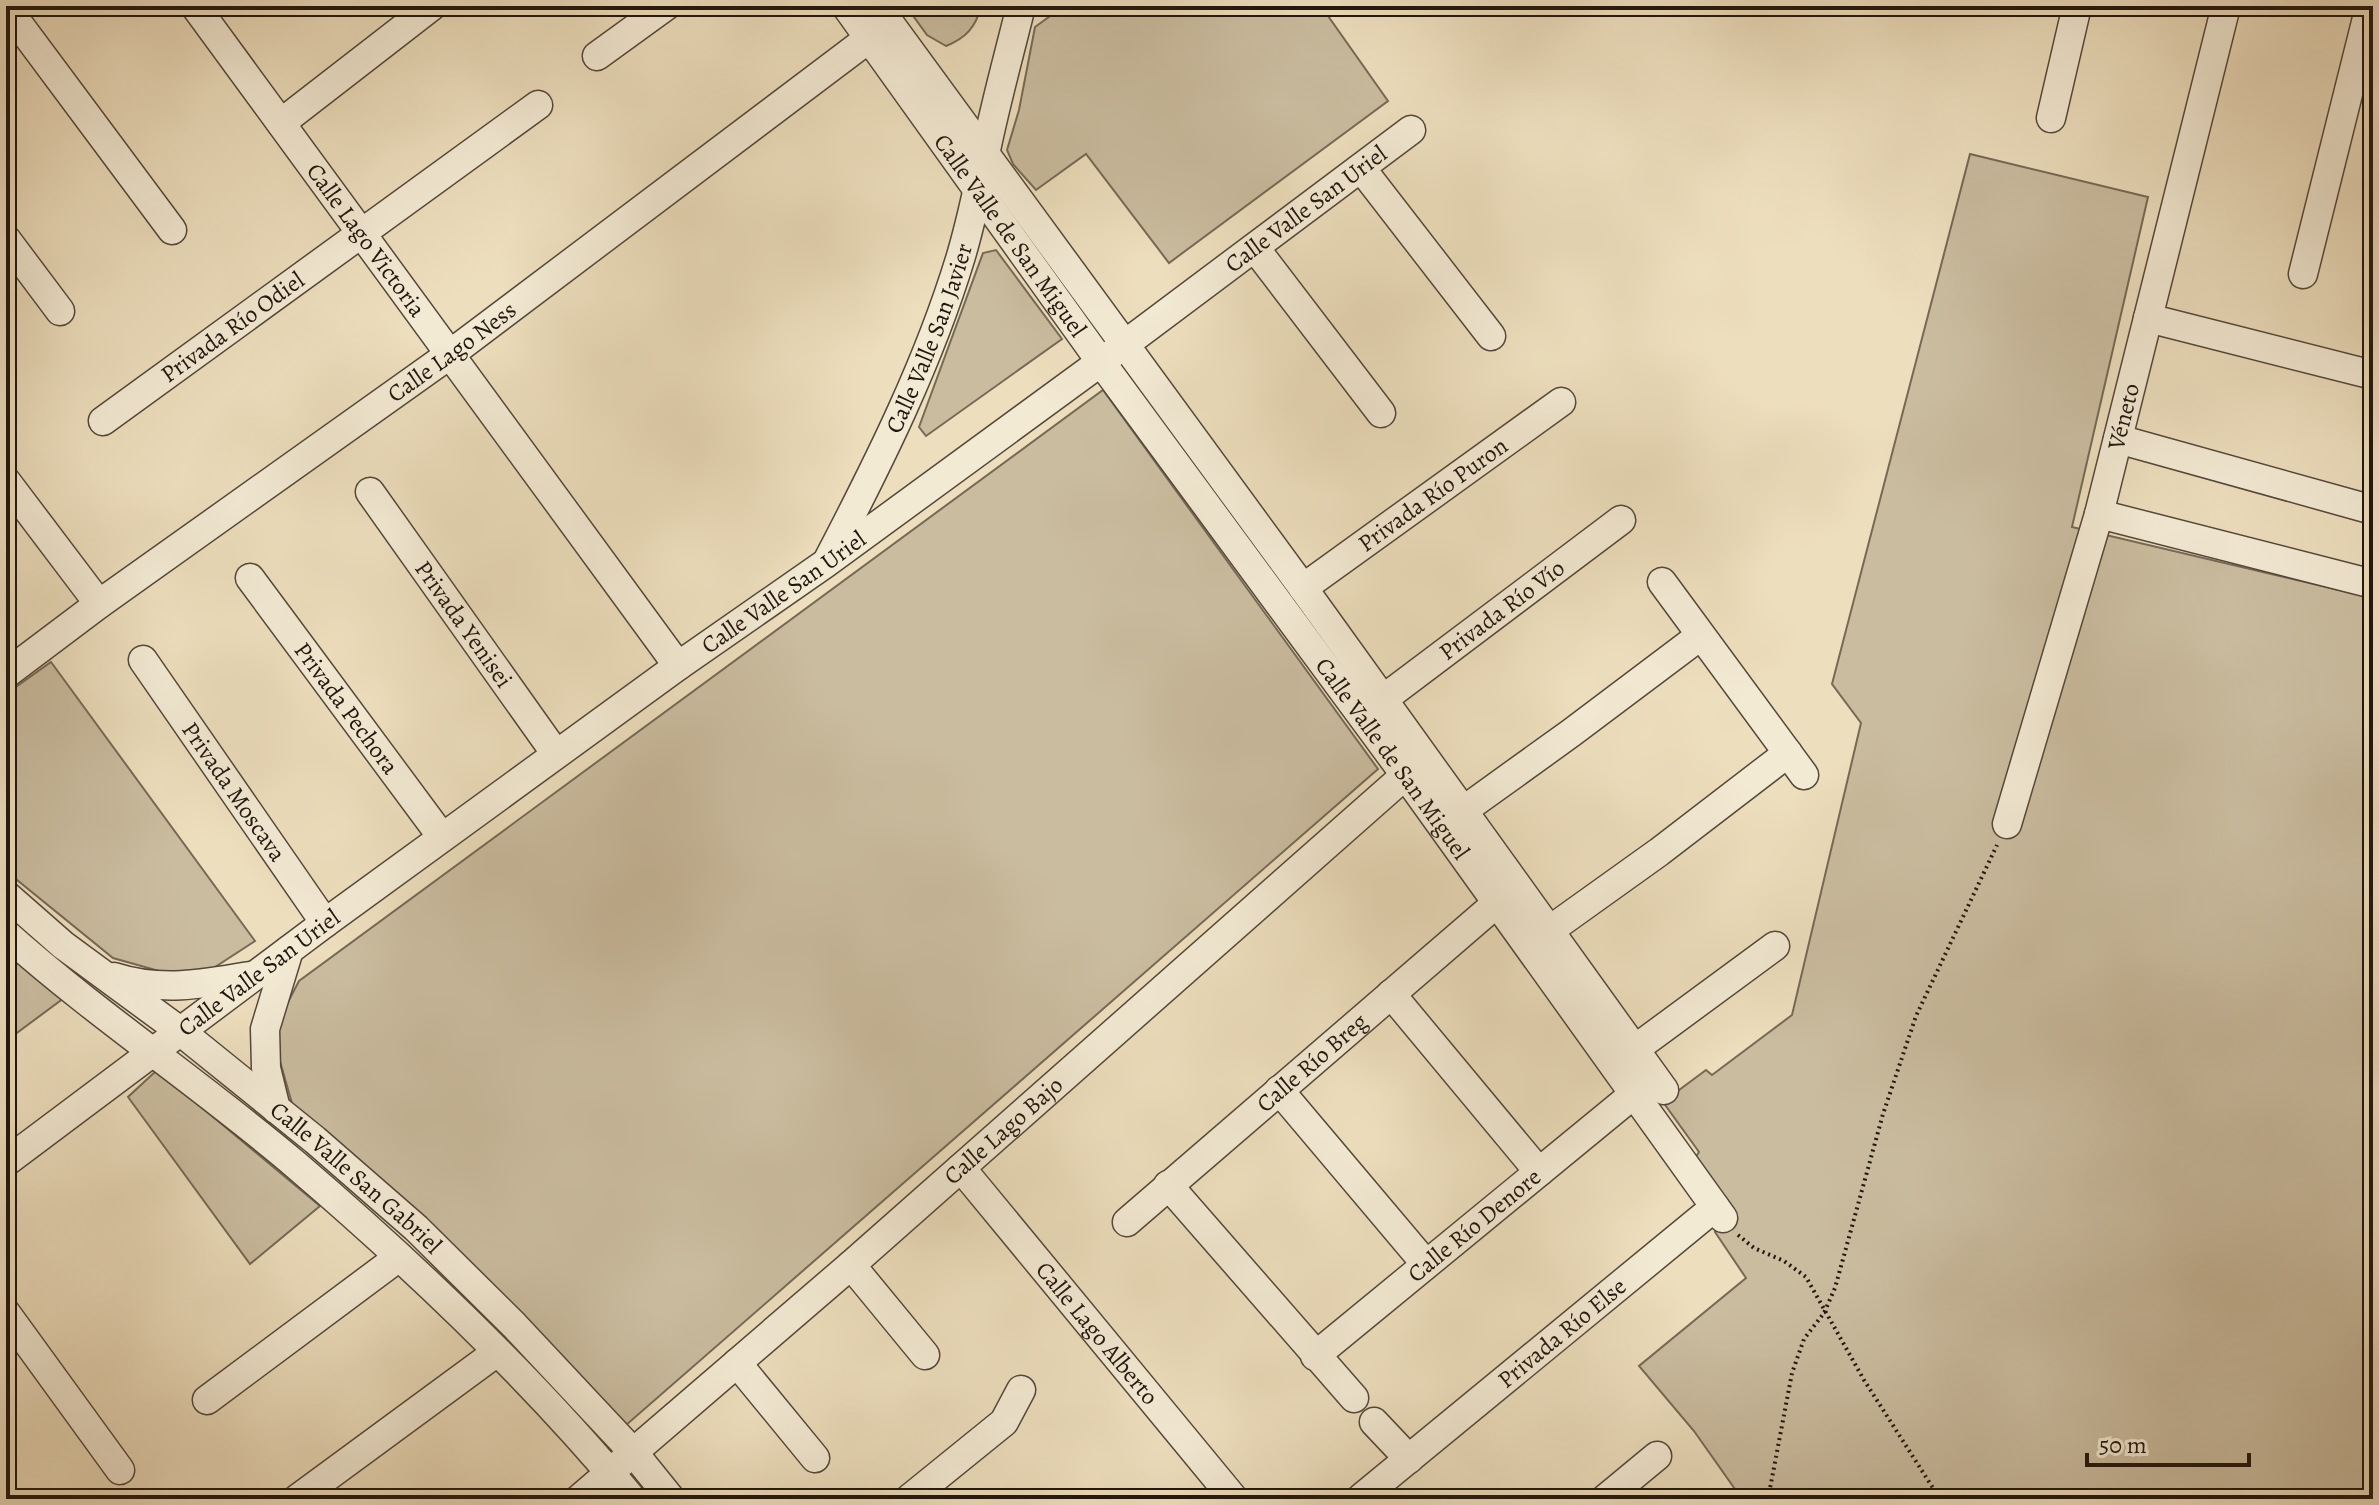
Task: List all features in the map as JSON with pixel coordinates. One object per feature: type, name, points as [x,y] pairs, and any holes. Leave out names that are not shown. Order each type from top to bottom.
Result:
[{"type":"street","name":"Calle Lago Victoria","points":[[195,6],[678,666]]},
{"type":"street","points":[[281,123],[432,6]]},
{"type":"street","points":[[597,56],[666,6]]},
{"type":"street","name":"Calle Valle de San Miguel","points":[[846,6],[879,23],[985,155],[1303,588],[1382,700],[1416,766],[1497,903],[1719,1213]]},
{"type":"street","name":"Calle Valle San Javier","points":[[826,563],[879,462],[929,351],[979,193],[985,155],[1021,6]]},
{"type":"street","points":[[2051,118],[2077,6]]},
{"type":"street","name":"Véneto","points":[[2007,824],[2099,514],[2226,6]]},
{"type":"street","points":[[2303,274],[2370,6]]},
{"type":"street","points":[[6,7],[172,230]]},
{"type":"street","name":"Calle Valle de San Miguel","points":[[879,23],[979,193],[1101,362],[1416,766],[1464,810],[1664,1090]]},
{"type":"street","name":"Calle Lago Ness","points":[[6,674],[99,604],[449,355],[879,23]]},
{"type":"street","name":"Privada Río Odiel","points":[[103,421],[538,105]]},
{"type":"street","name":"Calle Valle San Uriel","points":[[6,1162],[442,837],[826,563],[1411,130]]},
{"type":"street","points":[[1361,168],[1491,336]]},
{"type":"street","points":[[6,239],[60,311]]},
{"type":"street","points":[[1255,248],[1381,413]]},
{"type":"street","points":[[2148,318],[2373,375]]},
{"type":"street","name":"Privada Río Puron","points":[[1303,588],[1561,402]]},
{"type":"street","points":[[2118,439],[2373,510]]},
{"type":"street","points":[[6,481],[99,604]]},
{"type":"street","name":"Privada Yenisei","points":[[370,492],[556,754]]},
{"type":"street","points":[[2099,514],[2373,584]]},
{"type":"street","name":"Privada Río Vío","points":[[1382,700],[1621,520]]},
{"type":"street","name":"Privada Pechora","points":[[250,578],[442,837]]},
{"type":"street","points":[[1550,930],[1659,852],[1796,764],[1662,582]]},
{"type":"street","points":[[1464,810],[1700,636]]},
{"type":"street","name":"Privada Moscava","points":[[143,660],[325,923]]},
{"type":"street","name":"Calle Lago Bajo","points":[[579,1499],[851,1265],[1416,766]]},
{"type":"street","name":"Calle Valle San Gabriel","points":[[6,895],[63,945],[180,1031],[416,1228],[514,1325],[633,1452],[671,1499]]},
{"type":"street","name":"Calle Río Breg","points":[[1127,1222],[1497,903]]},
{"type":"street","name":"Calle Valle San Gabriel","points":[[6,934],[295,1165],[399,1257],[497,1352],[632,1499]]},
{"type":"street","points":[[1635,1049],[1775,946]]},
{"type":"street","points":[[276,1109],[266,1068],[265,1029],[289,950]]},
{"type":"street","points":[[99,972],[157,986],[195,986],[255,975]]},
{"type":"street","points":[[1391,994],[1539,1172]]},
{"type":"street","points":[[1279,1090],[1425,1263]]},
{"type":"street","name":"Calle Río Denore","points":[[1315,1356],[1634,1094]]},
{"type":"street","name":"Calle Lago Alberto","points":[[961,1168],[1234,1499]]},
{"type":"street","points":[[1168,1185],[1354,1398]]},
{"type":"street","name":"Privada Río Else","points":[[1361,1498],[1719,1213]]},
{"type":"street","points":[[207,1400],[399,1257]]},
{"type":"street","points":[[851,1265],[925,1355]]},
{"type":"street","points":[[6,1313],[120,1470]]},
{"type":"street","points":[[297,1499],[497,1352]]},
{"type":"street","points":[[737,1363],[815,1458]]},
{"type":"street","points":[[909,1499],[1004,1422],[1021,1390]]},
{"type":"street","points":[[1374,1422],[1409,1459]]},
{"type":"street","points":[[1605,1499],[1657,1456]]},
{"type":"path","points":[[1768,1499],[1792,1373],[1804,1339],[1824,1313],[1835,1288],[1883,1114],[1916,1016],[2007,824]]},
{"type":"path","points":[[1719,1213],[1754,1248],[1784,1261],[1806,1277],[1824,1313],[1940,1499]]},
{"type":"shaded area","points":[[906,6],[981,6],[969,31],[946,46],[927,35]]},
{"type":"shaded area","points":[[1064,6],[1321,6],[1388,101],[1169,263],[1086,154],[1036,190],[1013,164],[1007,150],[1019,110],[1035,27]]},
{"type":"shaded area","points":[[1970,154],[2148,197],[2072,527],[2373,598],[2373,1499],[1742,1499],[1694,1431],[1639,1366],[1746,1278],[1715,1232],[1732,1219],[1695,1158],[1699,1152],[1663,1102],[1706,1070],[1712,1075],[1792,1015],[1861,723],[1832,684]]},
{"type":"shaded area","points":[[996,250],[1062,339],[926,436],[919,427],[983,253]]},
{"type":"shaded area","points":[[1103,390],[1378,769],[625,1426],[293,1107],[272,1033],[299,981]]},
{"type":"shaded area","points":[[51,662],[255,941],[212,969],[166,973],[113,958],[6,871],[6,694]]},
{"type":"shaded area","points":[[6,949],[64,998],[6,1041]]},
{"type":"shaded area","points":[[157,1070],[320,1206],[250,1264],[128,1097]]}]
